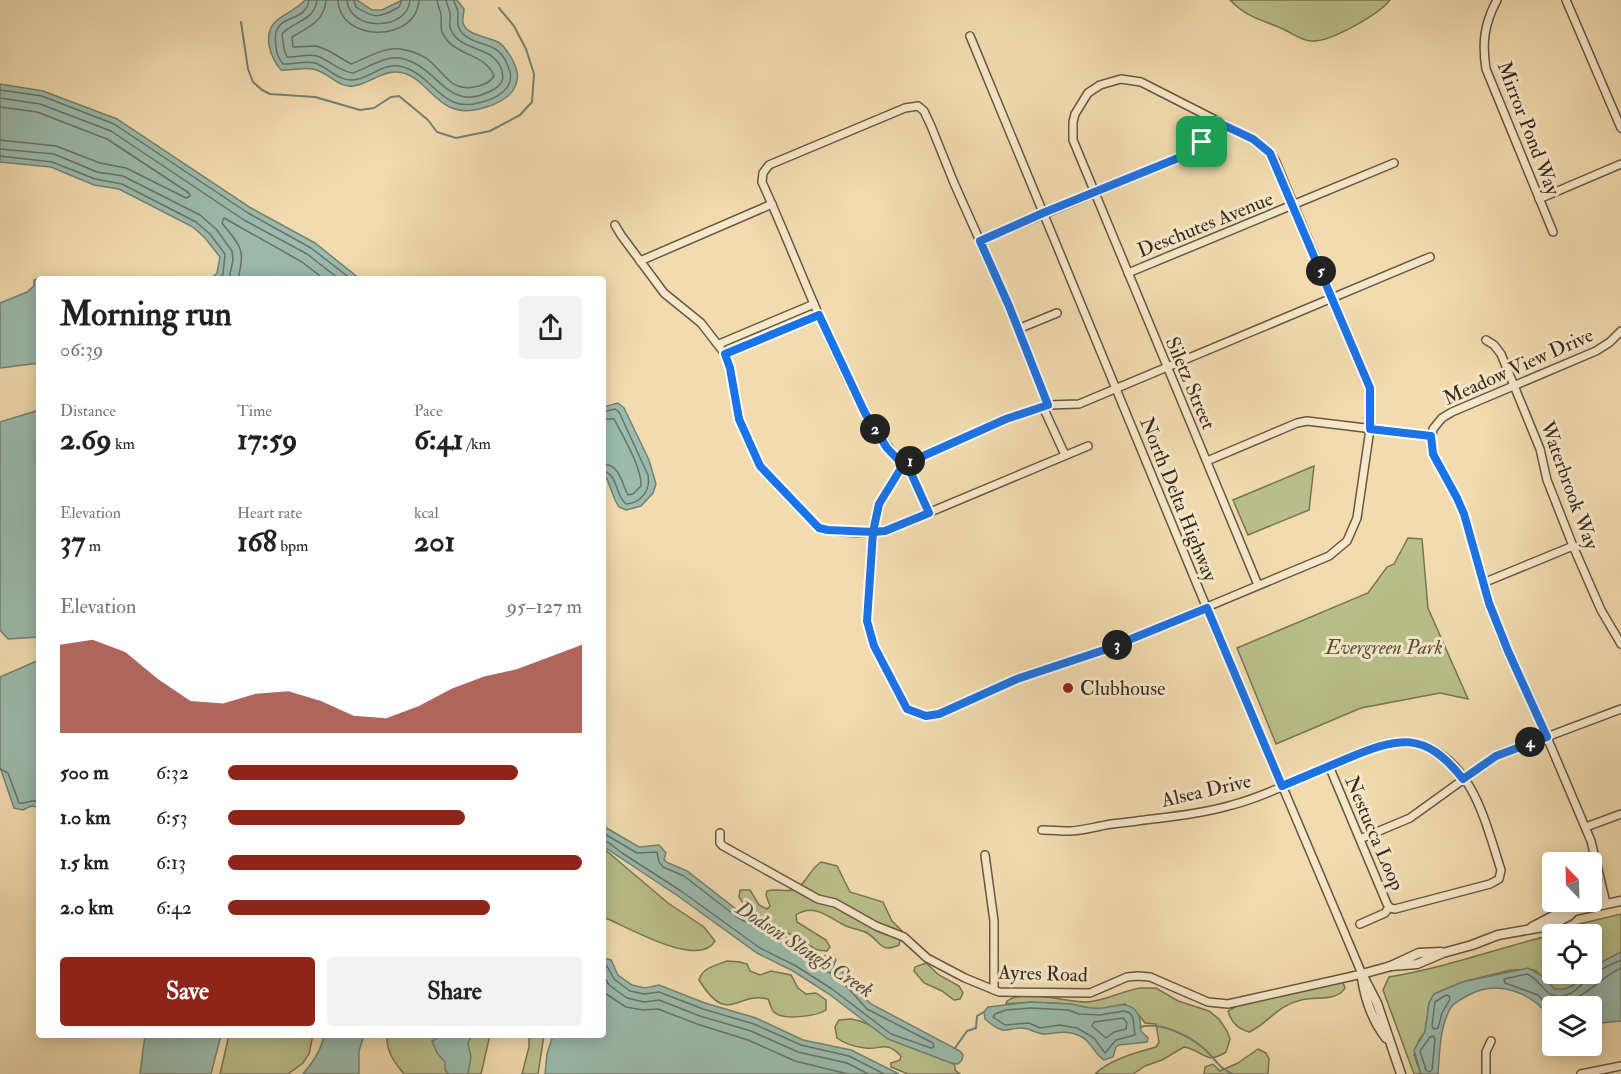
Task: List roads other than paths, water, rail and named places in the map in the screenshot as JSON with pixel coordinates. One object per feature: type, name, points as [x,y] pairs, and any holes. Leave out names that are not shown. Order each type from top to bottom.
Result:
[{"type":"street","name":"Mirror Pond Way","points":[[1497,0],[1484,30],[1483,49],[1486,69],[1553,232]]},
{"type":"street","points":[[1566,0],[1621,128]]},
{"type":"street","name":"North Delta Highway","points":[[970,36],[1207,608],[1362,974],[1377,1003],[1401,1074]]},
{"type":"street","name":"Siletz Street","points":[[873,532],[867,621],[874,646],[907,709],[926,716],[939,714],[1017,679],[1096,654],[1207,608],[1329,556],[1347,541],[1357,518],[1370,429],[1370,388],[1270,153],[1253,139],[1141,82],[1120,79],[1100,85],[1088,93],[1080,105],[1072,132],[1075,148],[1258,585]]},
{"type":"street","points":[[929,513],[911,473],[887,448],[865,413],[819,315],[762,182],[763,173],[769,165],[905,108],[918,106],[924,111],[1018,329],[1065,455]]},
{"type":"street","points":[[980,241],[1183,156],[1202,142],[1217,122]]},
{"type":"street","name":"Deschutes Avenue","points":[[1128,273],[1394,163]]},
{"type":"street","points":[[1539,199],[1621,164]]},
{"type":"street","points":[[640,261],[772,204]]},
{"type":"street","points":[[615,225],[664,293],[694,317],[719,345],[730,368],[739,419],[760,466],[819,528],[885,531],[1088,446]]},
{"type":"street","points":[[873,532],[879,504],[903,465],[1006,419],[1046,406],[1079,404],[1430,256]]},
{"type":"street","points":[[719,345],[814,304]]},
{"type":"street","points":[[1018,329],[1056,313]]},
{"type":"street","points":[[725,354],[819,315]]},
{"type":"street","name":"Meadow View Drive","points":[[1431,436],[1436,424],[1442,418],[1596,351],[1621,331]]},
{"type":"street","name":"Waterbrook Way","points":[[1486,340],[1498,349],[1514,385],[1540,449],[1547,480],[1573,546],[1601,610],[1621,644]]},
{"type":"street","points":[[1207,461],[1297,423],[1307,421],[1431,436],[1433,454],[1464,514],[1483,583],[1504,644],[1586,827],[1606,903]]},
{"type":"street","points":[[1483,583],[1573,546]]},
{"type":"street","points":[[1360,839],[1410,818],[1496,756],[1621,709]]},
{"type":"street","name":"Alsea Drive","points":[[1042,830],[1087,830],[1210,810],[1253,798],[1378,746],[1395,742],[1411,742],[1438,753],[1452,764],[1463,779]]},
{"type":"street","name":"Nestucca Loop","points":[[1329,766],[1389,907],[1395,909],[1490,884],[1499,879],[1501,870],[1479,804],[1463,779]]},
{"type":"street","points":[[1586,827],[1621,814]]},
{"type":"street","name":"Ayres Road","points":[[720,833],[720,843],[723,846],[818,899],[835,903],[867,922],[904,937],[927,958],[999,992],[1090,993],[1127,977],[1138,976],[1150,977],[1208,1002],[1228,1004],[1362,974],[1391,966],[1419,953],[1443,952],[1472,945],[1498,935],[1532,927],[1555,915],[1621,901]]},
{"type":"street","points":[[985,855],[994,921],[994,990]]},
{"type":"street","points":[[1360,924],[1385,913],[1389,907]]},
{"type":"street","points":[[1486,1074],[1486,1052],[1491,1041]]},
{"type":"street","points":[[1581,1074],[1621,1066]]},
{"type":"water","points":[[305,0],[357,0],[372,10],[382,10],[402,0],[457,0],[464,9],[465,27],[473,33],[498,42],[507,51],[517,72],[516,86],[498,103],[464,111],[442,102],[407,74],[390,72],[359,85],[348,86],[313,69],[281,70],[269,45],[271,28],[275,22]]},
{"type":"water","points":[[0,84],[43,91],[117,119],[251,208],[315,243],[356,276],[214,276],[217,273],[220,257],[193,227],[119,189],[94,185],[51,167],[0,162]]},
{"type":"water","points":[[36,280],[36,363],[0,368],[0,303],[27,292],[34,286]]},
{"type":"water","points":[[618,403],[624,408],[649,460],[656,484],[653,493],[641,506],[626,510],[619,507],[606,478],[606,406]]},
{"type":"water","points":[[36,411],[36,637],[8,639],[0,630],[0,422]]},
{"type":"water","points":[[36,661],[36,807],[31,806],[23,810],[14,808],[0,767],[0,677]]},
{"type":"water","points":[[606,828],[639,847],[659,845],[666,853],[664,859],[666,862],[687,871],[740,912],[820,956],[833,955],[836,960],[832,969],[843,968],[843,976],[871,1004],[960,1051],[963,1055],[962,1060],[958,1064],[951,1063],[888,1039],[829,994],[793,971],[757,953],[606,848]]},
{"type":"water","points":[[1621,952],[1621,1021],[1602,1023],[1602,996],[1542,996],[1542,1008],[1514,991],[1491,988],[1479,991],[1455,1003],[1448,1014],[1441,1039],[1438,1074],[1421,1074],[1414,1050],[1425,1032],[1429,1003],[1434,994],[1462,982],[1528,968],[1542,976],[1542,984],[1550,984],[1555,989],[1565,989],[1575,984],[1602,984],[1602,962]]},
{"type":"water","points":[[606,959],[611,960],[618,975],[632,985],[645,988],[659,985],[705,1003],[756,1018],[803,1040],[851,1050],[899,1074],[545,1074],[547,1054],[552,1038],[606,1038]]},
{"type":"water","points":[[1031,1002],[1093,1008],[1127,1005],[1138,1014],[1141,1031],[1148,1038],[1147,1042],[1119,1045],[1113,1057],[1104,1060],[1086,1040],[1074,1033],[1043,1034],[1021,1028],[1003,1030],[985,1019],[984,1012],[988,1007]]},
{"type":"water","points":[[145,1038],[220,1038],[211,1074],[140,1074]]},
{"type":"water","points":[[323,1038],[363,1038],[359,1051],[359,1074],[303,1074],[321,1046]]},
{"type":"water","points":[[437,1038],[470,1038],[468,1043],[471,1057],[468,1074],[449,1074],[445,1070],[445,1062],[437,1053],[432,1041]]},
{"type":"waterway","points":[[241,22],[248,69],[253,82],[262,90],[270,94],[315,97],[360,110],[374,108],[391,97],[399,96],[428,120],[437,132],[456,138],[490,131],[520,115],[532,102],[534,74],[526,49],[514,26],[499,8]]},
{"type":"waterway","name":"Dodson Slough Creek","points":[[955,1048],[967,1031],[976,1028],[977,1016],[984,1012]]},
{"type":"waterway","name":"Dodson Slough Creek","points":[[1140,1027],[1165,1028],[1189,1038],[1202,1047],[1220,1066],[1233,1074]]},
{"type":"place","name":"Clubhouse","points":[[1068,688]]},
{"type":"park label","name":"Evergreen Park","points":[[1384,647]]}]
